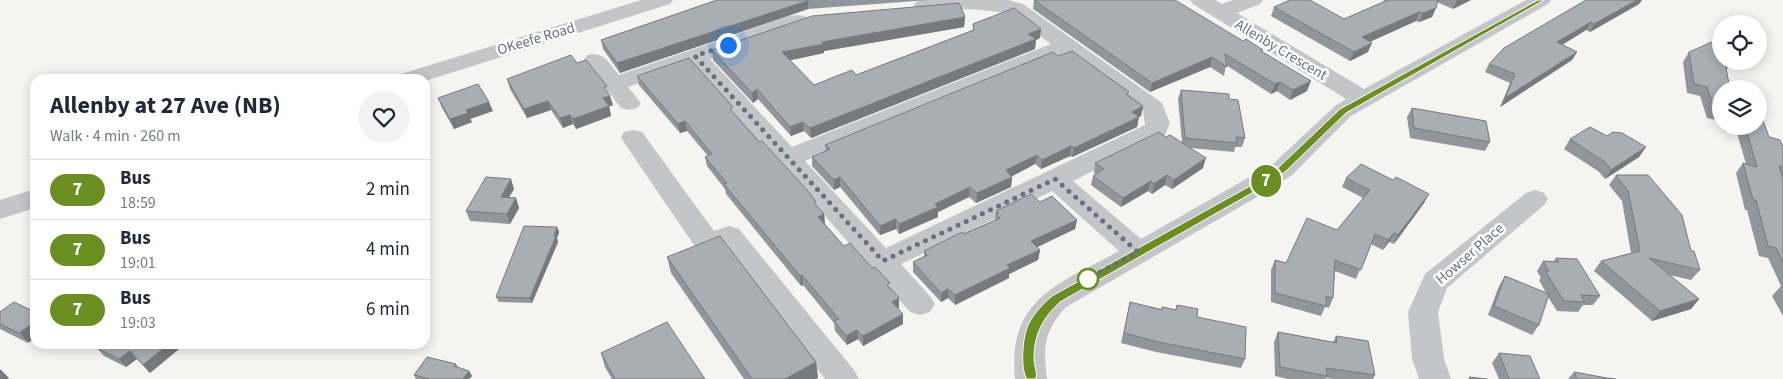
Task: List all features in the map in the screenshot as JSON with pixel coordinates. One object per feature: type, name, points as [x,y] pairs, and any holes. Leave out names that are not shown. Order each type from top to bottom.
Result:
[{"type":"street","name":"OKeefe Road","points":[[425,74],[663,0]]},
{"type":"street","name":"Allenby Crescent","points":[[1200,0],[1363,99]]},
{"type":"street","points":[[1220,12],[1253,0]]},
{"type":"street","points":[[1031,379],[1028,359],[1033,326],[1044,310],[1056,299],[1262,183],[1283,169],[1343,111],[1540,0]]},
{"type":"street","points":[[883,261],[1149,134],[1156,129],[1158,122],[1154,108],[1016,8],[1000,2],[984,1],[897,9]]},
{"type":"street","points":[[614,84],[809,17],[819,16]]},
{"type":"street","points":[[789,158],[1067,45]]},
{"type":"street","points":[[695,56],[920,304]]},
{"type":"street","points":[[595,60],[629,104]]},
{"type":"street","points":[[633,138],[708,244],[729,236],[843,379]]},
{"type":"street","points":[[1055,179],[1138,252]]},
{"type":"street","name":"Howser Place","points":[[1435,379],[1428,360],[1423,312],[1435,282],[1535,199]]},
{"type":"street","points":[[0,210],[30,200]]},
{"type":"building","points":[[717,0],[810,0],[617,63],[601,40]]},
{"type":"building","points":[[1034,0],[1175,0],[1243,41],[1246,39],[1263,50],[1261,51],[1311,81],[1293,90],[1280,82],[1275,84],[1225,54],[1227,67],[1212,57],[1152,83]]},
{"type":"building","points":[[1290,0],[1310,0],[1344,19],[1388,0],[1438,0],[1436,8],[1423,13],[1419,12],[1362,37],[1372,43],[1354,52],[1274,7]]},
{"type":"building","points":[[1586,0],[1637,0],[1594,24],[1591,22],[1557,42],[1577,52],[1505,98],[1515,74],[1489,64],[1504,48]]},
{"type":"building","points":[[959,3],[965,17],[822,42],[824,44],[782,52],[814,85],[852,70],[856,75],[974,30],[973,24],[1014,8],[1041,29],[1028,34],[1036,39],[810,128],[803,122],[790,127],[757,89],[752,93],[712,50],[812,16]]},
{"type":"building","points":[[1712,42],[1712,70],[1726,70],[1728,80],[1712,80],[1712,102],[1707,87],[1694,84],[1689,52]]},
{"type":"building","points":[[1072,51],[1129,92],[1126,94],[1143,106],[1132,112],[1139,117],[1074,148],[1071,146],[1042,160],[1037,155],[1006,170],[1012,177],[977,193],[970,187],[935,204],[938,207],[899,224],[896,219],[880,226],[840,177],[834,180],[812,157],[830,149],[825,145],[1053,52],[1058,56]]},
{"type":"building","points":[[571,55],[577,63],[586,60],[607,86],[604,87],[610,96],[603,98],[609,106],[573,119],[570,115],[560,118],[548,101],[524,109],[507,79]]},
{"type":"building","points":[[689,58],[733,107],[730,109],[759,142],[762,141],[808,191],[816,202],[814,203],[824,214],[818,217],[844,246],[850,243],[872,268],[875,267],[890,283],[887,285],[899,298],[892,302],[903,314],[863,336],[857,330],[846,336],[834,321],[839,319],[802,275],[800,276],[724,184],[727,183],[705,157],[712,154],[685,121],[678,124],[637,76]]},
{"type":"building","points":[[478,84],[489,102],[466,110],[468,113],[450,119],[438,98]]},
{"type":"building","points":[[1181,90],[1229,94],[1229,99],[1238,100],[1245,138],[1236,137],[1237,143],[1185,138]]},
{"type":"building","points":[[1412,108],[1486,121],[1490,142],[1414,128]]},
{"type":"building","points":[[1590,127],[1607,136],[1613,132],[1622,133],[1646,147],[1611,170],[1605,162],[1570,139]]},
{"type":"building","points":[[1159,132],[1166,137],[1170,135],[1206,158],[1174,180],[1167,175],[1154,184],[1151,181],[1123,198],[1093,176],[1104,169],[1095,163]]},
{"type":"building","points":[[1767,132],[1769,137],[1780,140],[1783,147],[1783,167],[1779,166],[1783,179],[1783,262],[1776,248],[1768,246],[1756,200],[1753,200],[1743,163],[1757,167],[1748,135],[1767,135]]},
{"type":"building","points":[[1361,164],[1393,180],[1396,177],[1429,194],[1398,235],[1394,233],[1388,240],[1375,234],[1361,270],[1335,260],[1333,298],[1326,296],[1326,306],[1275,293],[1275,260],[1286,263],[1307,218],[1337,230],[1370,190],[1346,178]]},
{"type":"building","points":[[1616,175],[1648,175],[1682,215],[1691,251],[1694,251],[1700,270],[1649,258],[1699,299],[1660,311],[1601,261],[1640,251],[1628,191]]},
{"type":"building","points":[[486,177],[511,179],[501,197],[516,198],[507,214],[466,211]]},
{"type":"building","points":[[1031,194],[1040,202],[1052,196],[1077,220],[1031,241],[1040,250],[1007,265],[1010,268],[955,295],[948,289],[941,293],[913,262],[927,255],[924,251],[962,232],[964,234],[1000,218],[996,214],[999,213],[996,211]]},
{"type":"building","points":[[524,226],[557,227],[554,236],[556,236],[530,298],[496,297]]},
{"type":"building","points":[[720,236],[816,362],[785,379],[752,379],[667,257]]},
{"type":"building","points":[[1556,258],[1577,259],[1600,296],[1581,295],[1585,302],[1564,301],[1545,271],[1549,271],[1543,261],[1559,262]]},
{"type":"building","points":[[1505,276],[1549,294],[1539,325],[1494,306]]},
{"type":"building","points":[[14,302],[30,310],[30,325],[19,333],[0,324],[0,312]]},
{"type":"building","points":[[1130,302],[1162,310],[1162,307],[1176,310],[1177,305],[1198,309],[1197,317],[1246,327],[1245,359],[1158,342],[1124,333]]},
{"type":"building","points":[[667,322],[705,379],[615,379],[601,353]]},
{"type":"building","points":[[1278,332],[1337,343],[1336,336],[1368,341],[1375,375],[1326,368],[1327,376],[1280,367]]},
{"type":"building","points":[[99,349],[163,349],[143,365],[130,351],[119,359]]},
{"type":"building","points":[[1499,353],[1530,356],[1540,379],[1509,379]]},
{"type":"building","points":[[427,357],[456,364],[454,366],[469,371],[463,379],[430,379],[414,375]]},
{"type":"building","points":[[1574,372],[1607,378],[1616,379],[1577,379]]},
{"type":"building","points":[[1469,377],[1487,379],[1470,379]]},
{"type":"bus line","name":"7","points":[[1031,379],[1028,359],[1033,326],[1044,310],[1056,299],[1085,280],[1236,199],[1262,183],[1283,169],[1343,111],[1541,0]]},
{"type":"route","points":[[728,45],[695,56],[883,261],[1055,179],[1138,252],[1085,280],[1088,279]]}]
